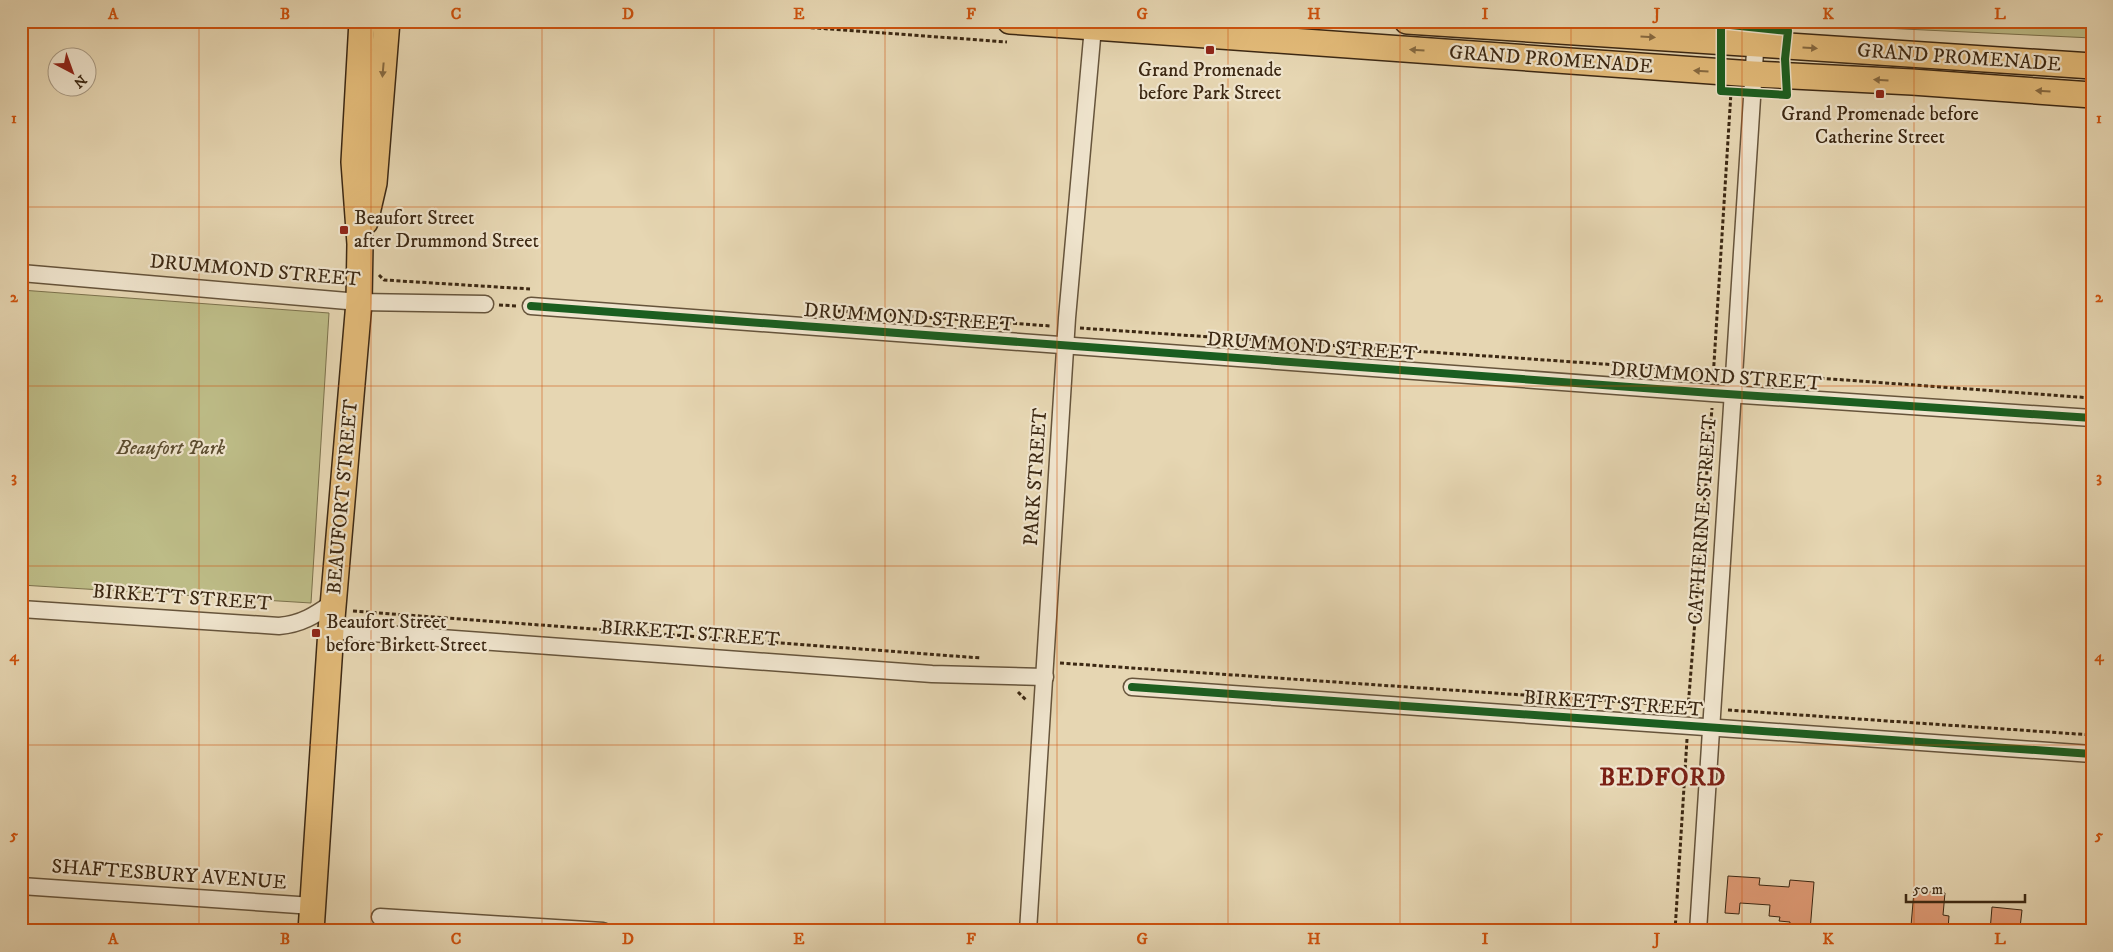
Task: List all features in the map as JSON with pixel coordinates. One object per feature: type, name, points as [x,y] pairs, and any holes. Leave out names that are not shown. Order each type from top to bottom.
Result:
[{"type":"main road","points":[[347,21],[344,138],[354,162]]},
{"type":"main road","name":"BEAUFORT STREET","points":[[311,931],[331,630],[344,607],[360,302],[360,244],[354,162],[362,21]]},
{"type":"main road","name":"BEAUFORT STREET","points":[[360,244],[374,183],[387,21]]},
{"type":"main road","name":"GRAND PROMENADE","points":[[1010,21],[1753,84],[1912,82],[2092,95]]},
{"type":"main road","name":"GRAND PROMENADE","points":[[1407,21],[1756,33],[2092,66]]},
{"type":"street","name":"PARK STREET","points":[[1028,931],[1067,327],[1093,27]]},
{"type":"street","name":"CATHERINE STREET","points":[[1698,931],[1756,33]]},
{"type":"street","name":"DRUMMOND STREET","points":[[21,273],[360,302],[485,304]]},
{"type":"street","name":"DRUMMOND STREET","points":[[531,306],[1712,393],[2092,418]]},
{"type":"street","name":"BIRKETT STREET","points":[[21,609],[279,626],[294,625],[314,615],[344,607]]},
{"type":"street","name":"BIRKETT STREET","points":[[331,630],[932,674],[1045,669]]},
{"type":"street","name":"BIRKETT STREET","points":[[1132,686],[2092,754]]},
{"type":"street","name":"SHAFTESBURY AVENUE","points":[[21,886],[313,906]]},
{"type":"street","points":[[380,916],[603,931]]},
{"type":"path","points":[[1675,931],[1688,706],[1712,393],[1726,82],[1753,84]]},
{"type":"path","points":[[376,273],[384,280],[540,290]]},
{"type":"path","points":[[485,304],[531,306]]},
{"type":"path","points":[[834,311],[2092,398]]},
{"type":"path","points":[[344,607],[981,658]]},
{"type":"path","points":[[1045,669],[1688,706],[2092,735]]},
{"type":"green space","points":[[2092,21],[2092,38],[1757,22]]},
{"type":"green space","name":"Beaufort Park","points":[[21,290],[329,313],[311,603],[21,585]]},
{"type":"building","points":[[1728,876],[1760,878],[1759,885],[1789,887],[1790,880],[1814,882],[1810,931],[1789,931],[1790,922],[1779,921],[1780,917],[1769,916],[1770,905],[1740,903],[1739,914],[1725,913]]},
{"type":"building","points":[[1914,891],[1945,893],[1943,915],[1949,916],[1948,929],[1911,926]]},
{"type":"building","points":[[1992,907],[2022,910],[2020,928],[2002,926],[2002,931],[1990,931]]},
{"type":"cycle path","points":[[1721,24],[1788,31],[1785,59],[1787,95],[1721,91],[1721,24]]},
{"type":"cycle path","points":[[531,306],[1712,393],[2092,418]]},
{"type":"cycle path","points":[[1132,687],[2092,754]]},
{"type":"place","name":"Grand Promenade before Park Street","points":[[1210,50]]},
{"type":"place","name":"Grand Promenade before Catherine Street","points":[[1880,94]]},
{"type":"place","name":"Beaufort Street after Drummond Street","points":[[344,230]]},
{"type":"place","name":"Beaufort Street before Birkett Street","points":[[316,633]]},
{"type":"district","name":"BEDFORD","points":[[1663,777]]}]
